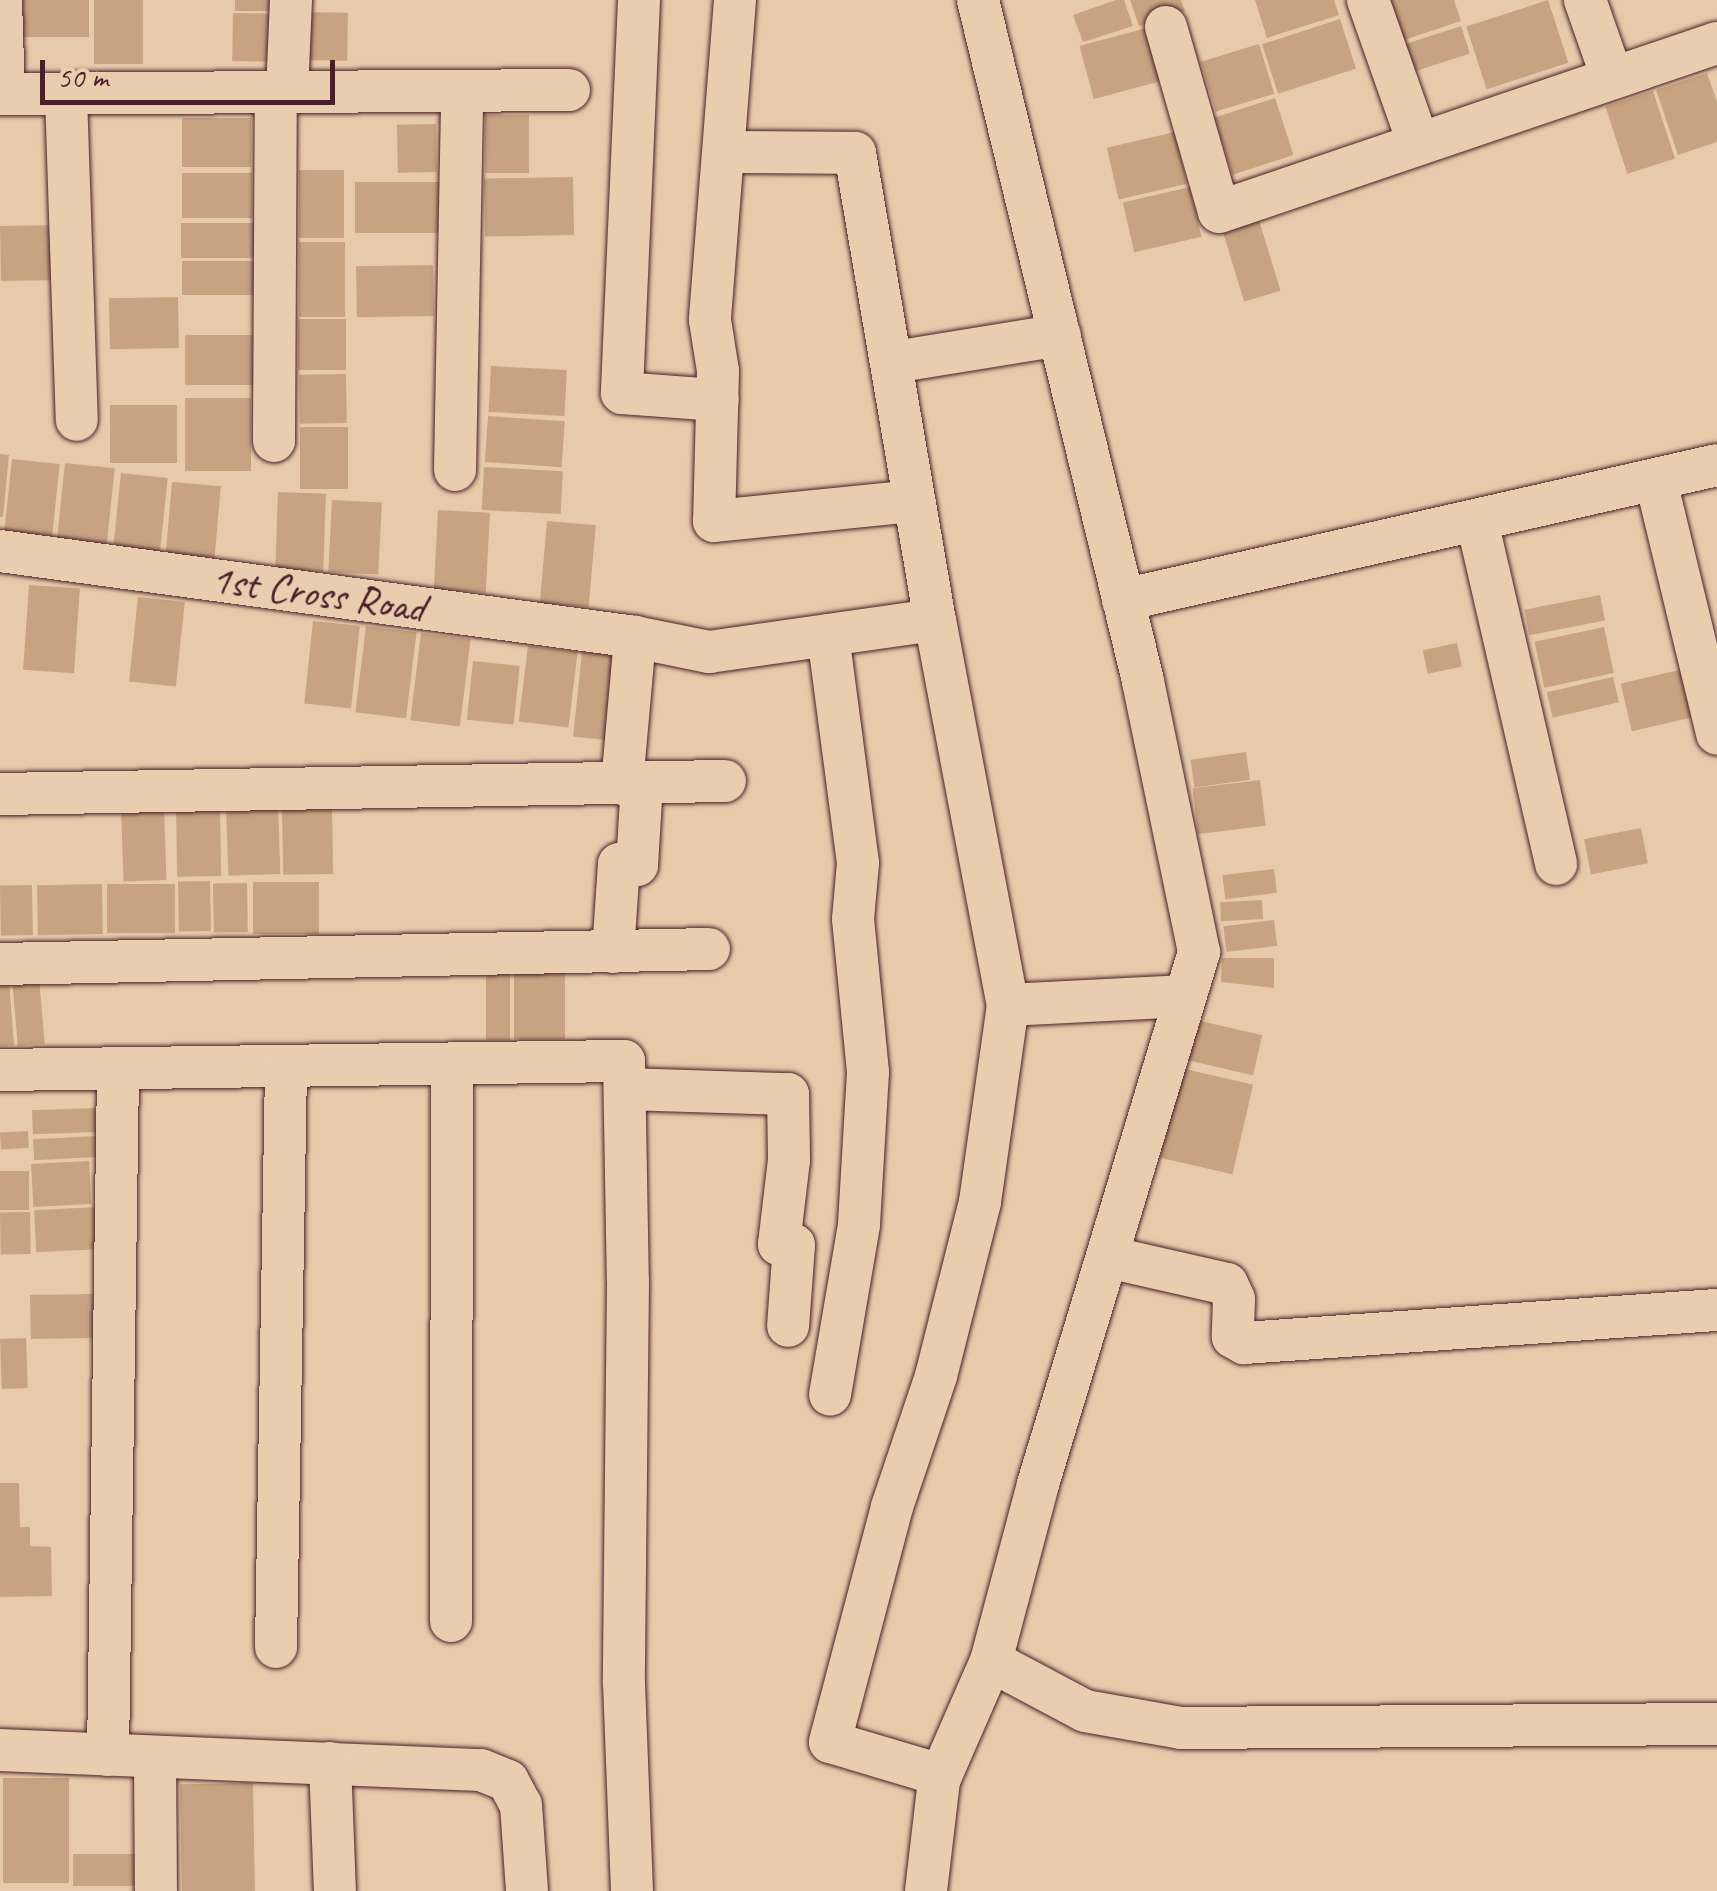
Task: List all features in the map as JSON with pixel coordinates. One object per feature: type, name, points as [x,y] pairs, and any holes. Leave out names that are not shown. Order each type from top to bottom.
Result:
[{"type":"street","points":[[2,0],[2,94],[569,90]]},
{"type":"street","points":[[274,441],[282,92],[291,0]]},
{"type":"street","points":[[640,0],[622,393],[718,400]]},
{"type":"street","points":[[735,0],[710,320],[718,371],[714,521],[914,500]]},
{"type":"street","points":[[926,1891],[941,1775],[991,1661],[1038,1484],[1199,952],[1123,600],[978,0]]},
{"type":"street","points":[[1368,0],[1418,142]]},
{"type":"street","points":[[1585,0],[1612,77]]},
{"type":"street","points":[[1166,27],[1219,212],[1717,43]]},
{"type":"street","points":[[454,470],[462,91]]},
{"type":"street","points":[[66,95],[77,420]]},
{"type":"street","points":[[726,152],[855,153],[894,362],[934,620],[1008,1005],[980,1202],[936,1376],[892,1507],[830,1742],[941,1775]]},
{"type":"street","points":[[894,362],[1060,336]]},
{"type":"street","points":[[1123,600],[1717,465]]},
{"type":"street","points":[[1656,481],[1717,734]]},
{"type":"street","points":[[1477,521],[1556,864]]},
{"type":"street","name":"1st Cross Road","points":[[0,551],[635,638],[709,652],[934,620]]},
{"type":"street","points":[[828,635],[858,862],[853,919],[868,1072],[858,1225],[830,1395]]},
{"type":"street","points":[[613,952],[618,864],[637,865],[632,784],[635,638]]},
{"type":"street","points":[[0,794],[726,781]]},
{"type":"street","points":[[0,964],[709,949]]},
{"type":"street","points":[[1008,1005],[1186,996]]},
{"type":"street","points":[[0,1070],[624,1061],[628,1300],[624,1683],[632,1891]]},
{"type":"street","points":[[451,1622],[452,1064]]},
{"type":"street","points":[[276,1647],[286,1067]]},
{"type":"street","points":[[108,1756],[118,1068]]},
{"type":"street","points":[[625,1089],[788,1094],[789,1160],[779,1244],[794,1245],[788,1326]]},
{"type":"street","points":[[1108,1256],[1227,1284],[1234,1299],[1232,1337],[1244,1343],[1717,1310]]},
{"type":"street","points":[[991,1661],[1085,1711],[1182,1728],[1717,1724]]},
{"type":"street","points":[[0,1750],[481,1770],[508,1780],[521,1805],[527,1891]]},
{"type":"street","points":[[155,1758],[156,1891]]},
{"type":"street","points":[[330,1764],[335,1891]]},
{"type":"building","points":[[23,0],[89,0],[89,37],[23,37]]},
{"type":"building","points":[[94,0],[143,0],[143,64],[94,64]]},
{"type":"building","points":[[235,0],[281,0],[281,11],[235,11]]},
{"type":"building","points":[[1124,0],[1133,26],[1083,42],[1073,15]]},
{"type":"building","points":[[1130,0],[1181,0],[1185,11],[1139,26]]},
{"type":"building","points":[[1255,0],[1334,0],[1339,15],[1267,38]]},
{"type":"building","points":[[1381,0],[1454,0],[1461,21],[1395,43]]},
{"type":"building","points":[[1548,0],[1568,63],[1487,89],[1466,27]]},
{"type":"building","points":[[300,12],[348,13],[347,61],[299,60]]},
{"type":"building","points":[[233,13],[280,14],[279,62],[232,61]]},
{"type":"building","points":[[1340,19],[1356,68],[1278,94],[1262,44]]},
{"type":"building","points":[[1461,26],[1470,54],[1405,75],[1396,47]]},
{"type":"building","points":[[1150,27],[1164,80],[1094,99],[1079,46]]},
{"type":"building","points":[[1259,44],[1274,94],[1216,112],[1201,62]]},
{"type":"building","points":[[1707,73],[1717,102],[1717,142],[1678,155],[1656,90]]},
{"type":"building","points":[[1653,91],[1675,159],[1627,174],[1605,106]]},
{"type":"building","points":[[1275,98],[1294,155],[1233,175],[1214,118]]},
{"type":"building","points":[[485,115],[529,115],[529,173],[485,173]]},
{"type":"building","points":[[182,118],[251,118],[251,167],[182,167]]},
{"type":"building","points":[[436,124],[437,172],[398,173],[397,125]]},
{"type":"building","points":[[1175,132],[1187,184],[1119,199],[1107,148]]},
{"type":"building","points":[[299,170],[344,170],[344,238],[299,238]]},
{"type":"building","points":[[182,173],[252,173],[252,218],[182,218]]},
{"type":"building","points":[[573,177],[574,235],[485,237],[484,179]]},
{"type":"building","points":[[355,182],[441,182],[441,233],[355,233]]},
{"type":"building","points":[[1190,187],[1201,237],[1134,252],[1123,203]]},
{"type":"building","points":[[1258,217],[1281,291],[1244,302],[1222,228]]},
{"type":"building","points":[[181,223],[255,223],[255,258],[181,258]]},
{"type":"building","points":[[62,225],[63,280],[1,281],[0,226]]},
{"type":"building","points":[[299,242],[345,242],[345,317],[299,317]]},
{"type":"building","points":[[182,261],[256,261],[256,295],[182,295]]},
{"type":"building","points":[[433,265],[434,316],[357,317],[356,266]]},
{"type":"building","points":[[178,297],[179,348],[110,349],[109,298]]},
{"type":"building","points":[[298,319],[346,319],[346,370],[298,370]]},
{"type":"building","points":[[185,335],[254,335],[254,385],[185,385]]},
{"type":"building","points":[[491,366],[567,370],[564,416],[489,412]]},
{"type":"building","points":[[346,374],[347,423],[300,424],[299,375]]},
{"type":"building","points":[[185,398],[251,398],[251,471],[185,471]]},
{"type":"building","points":[[110,405],[177,405],[177,463],[110,463]]},
{"type":"building","points":[[488,416],[565,421],[562,467],[485,462]]},
{"type":"building","points":[[300,427],[348,427],[348,489],[300,489]]},
{"type":"building","points":[[0,454],[9,455],[3,517],[0,517]]},
{"type":"building","points":[[12,459],[60,464],[52,540],[4,535]]},
{"type":"building","points":[[65,463],[115,468],[107,546],[57,541]]},
{"type":"building","points":[[484,467],[563,471],[561,514],[482,510]]},
{"type":"building","points":[[121,473],[168,478],[160,555],[113,551]]},
{"type":"building","points":[[172,482],[221,486],[214,562],[165,558]]},
{"type":"building","points":[[278,492],[326,494],[323,572],[275,570]]},
{"type":"building","points":[[332,500],[382,503],[378,575],[328,572]]},
{"type":"building","points":[[438,510],[490,513],[486,593],[434,590]]},
{"type":"building","points":[[547,521],[596,525],[589,607],[540,603]]},
{"type":"building","points":[[29,585],[80,589],[74,673],[23,670]]},
{"type":"building","points":[[1600,595],[1605,621],[1529,635],[1524,610]]},
{"type":"building","points":[[138,597],[185,602],[176,686],[129,682]]},
{"type":"building","points":[[313,621],[360,626],[351,708],[304,704]]},
{"type":"building","points":[[366,626],[417,632],[406,719],[355,712]]},
{"type":"building","points":[[1604,627],[1614,673],[1544,688],[1535,642]]},
{"type":"building","points":[[421,633],[471,639],[460,726],[410,720]]},
{"type":"building","points":[[1457,643],[1462,666],[1428,674],[1423,650]]},
{"type":"building","points":[[528,646],[578,652],[568,728],[519,721]]},
{"type":"building","points":[[582,652],[630,657],[621,742],[573,737]]},
{"type":"building","points":[[473,661],[520,666],[514,725],[467,720]]},
{"type":"building","points":[[1688,668],[1699,716],[1632,731],[1621,684]]},
{"type":"building","points":[[1613,677],[1619,702],[1553,718],[1547,692]]},
{"type":"building","points":[[1246,752],[1250,780],[1194,788],[1191,760]]},
{"type":"building","points":[[1260,780],[1266,826],[1198,834],[1193,788]]},
{"type":"building","points":[[278,805],[280,874],[228,876],[226,807]]},
{"type":"building","points":[[332,807],[333,874],[283,875],[282,808]]},
{"type":"building","points":[[164,808],[167,880],[124,881],[121,810]]},
{"type":"building","points":[[220,808],[221,876],[177,877],[176,809]]},
{"type":"building","points":[[1641,828],[1648,863],[1591,874],[1584,839]]},
{"type":"building","points":[[1274,869],[1277,893],[1225,899],[1222,875]]},
{"type":"building","points":[[210,881],[211,931],[179,932],[178,882]]},
{"type":"building","points":[[253,882],[319,882],[319,934],[253,934]]},
{"type":"building","points":[[247,883],[248,932],[214,933],[213,884]]},
{"type":"building","points":[[102,884],[103,934],[38,935],[37,885]]},
{"type":"building","points":[[107,884],[175,884],[175,933],[107,933]]},
{"type":"building","points":[[32,885],[33,935],[1,936],[0,886]]},
{"type":"building","points":[[1262,900],[1263,919],[1221,921],[1220,902]]},
{"type":"building","points":[[1274,920],[1277,946],[1227,952],[1223,926]]},
{"type":"building","points":[[1222,958],[1274,958],[1274,988],[1221,982]]},
{"type":"building","points":[[514,969],[565,969],[565,1039],[514,1039]]},
{"type":"building","points":[[486,970],[510,970],[510,1040],[486,1040]]},
{"type":"building","points":[[39,978],[45,1044],[18,1046],[12,980]]},
{"type":"building","points":[[9,981],[14,1045],[0,1046],[0,982]]},
{"type":"building","points":[[1196,1020],[1262,1035],[1253,1075],[1187,1060]]},
{"type":"building","points":[[1181,1068],[1253,1085],[1232,1174],[1160,1158]]},
{"type":"building","points":[[95,1108],[96,1132],[33,1134],[32,1110]]},
{"type":"building","points":[[28,1131],[29,1148],[1,1149],[0,1132]]},
{"type":"building","points":[[97,1136],[98,1157],[34,1160],[33,1139]]},
{"type":"building","points":[[89,1161],[91,1204],[33,1207],[31,1164]]},
{"type":"building","points":[[0,1171],[29,1171],[29,1210],[0,1210]]},
{"type":"building","points":[[98,1207],[100,1249],[36,1252],[34,1210]]},
{"type":"building","points":[[30,1212],[31,1254],[1,1255],[0,1213]]},
{"type":"building","points":[[93,1294],[94,1338],[31,1339],[30,1295]]},
{"type":"building","points":[[26,1338],[28,1388],[2,1389],[0,1339]]},
{"type":"building","points":[[0,1483],[19,1483],[20,1527],[30,1527],[30,1546],[51,1547],[52,1596],[0,1597]]},
{"type":"building","points":[[3,1778],[69,1778],[69,1883],[3,1883]]},
{"type":"building","points":[[253,1783],[255,1891],[182,1891],[180,1784]]},
{"type":"building","points":[[73,1854],[144,1854],[144,1886],[73,1886]]}]
